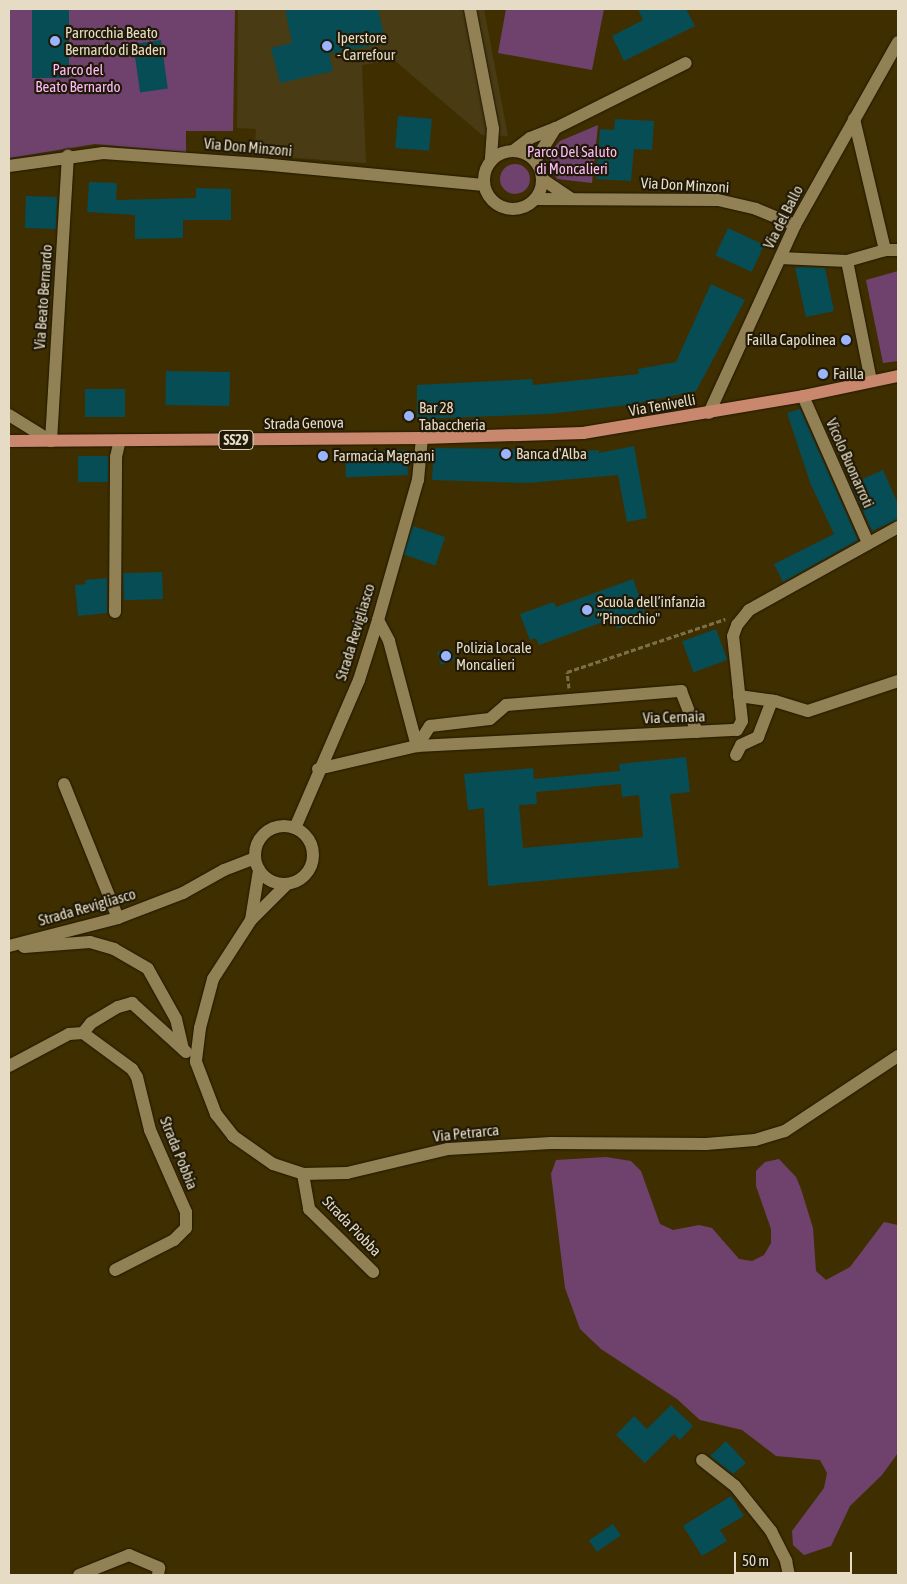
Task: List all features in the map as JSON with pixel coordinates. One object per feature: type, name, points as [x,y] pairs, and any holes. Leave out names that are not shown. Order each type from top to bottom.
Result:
[{"type":"main road","name":"Via Tenivelli","points":[[425,438],[583,433],[803,396],[898,376]]},
{"type":"main road","name":"Strada Genova","points":[[9,441],[425,438]]},
{"type":"street","points":[[470,9],[493,128],[491,161],[484,176],[484,185],[493,202],[510,209],[528,205],[535,199],[542,179]]},
{"type":"street","name":"Via del Ballo","points":[[709,413],[795,225],[898,41]]},
{"type":"street","points":[[491,161],[511,151],[530,138],[556,128],[686,63]]},
{"type":"street","points":[[854,119],[885,250]]},
{"type":"street","points":[[493,128],[511,151],[535,161],[542,179],[570,198]]},
{"type":"street","points":[[535,161],[556,128]]},
{"type":"street","name":"Via Don Minzoni","points":[[9,166],[68,156],[102,153],[158,156],[484,185]]},
{"type":"street","name":"Via Beato Bernardo","points":[[51,440],[68,156]]},
{"type":"street","name":"Via Don Minzoni","points":[[535,199],[718,200],[756,209],[795,225]]},
{"type":"street","points":[[780,258],[848,261],[885,250],[898,250]]},
{"type":"street","points":[[848,261],[871,382]]},
{"type":"street","name":"Vicolo Buonarroti","points":[[803,396],[868,543]]},
{"type":"street","points":[[9,415],[51,440]]},
{"type":"street","name":"Strada Revigliasco","points":[[295,828],[318,769],[359,680],[418,480],[425,438]]},
{"type":"street","points":[[115,612],[116,457],[120,440]]},
{"type":"street","points":[[737,625],[749,610],[868,543],[897,529]]},
{"type":"street","points":[[378,620],[389,641],[417,746]]},
{"type":"street","name":"Via Cernaia","points":[[318,769],[417,746],[736,730],[742,721],[733,636],[737,625]]},
{"type":"street","points":[[739,696],[772,701],[801,711],[816,710],[898,681]]},
{"type":"street","points":[[417,746],[430,726],[490,719],[506,705],[681,692],[697,732]]},
{"type":"street","points":[[736,755],[741,745],[758,737],[772,701]]},
{"type":"street","points":[[64,784],[118,918]]},
{"type":"street","points":[[278,826],[295,828],[309,840],[313,858],[304,875],[287,884],[271,881],[257,864],[258,841],[263,834],[278,826]]},
{"type":"street","name":"Strada Revigliasco","points":[[9,947],[118,918],[183,893],[224,870],[257,864]]},
{"type":"street","name":"Via Petrarca","points":[[251,920],[257,864]]},
{"type":"street","name":"Via Petrarca","points":[[287,884],[251,920],[213,979],[200,1028],[196,1062],[216,1114],[233,1136],[273,1164],[303,1174],[347,1173],[448,1149],[552,1143],[706,1144],[754,1140],[785,1131],[898,1056]]},
{"type":"street","name":"Strada Revigliasco","points":[[9,947],[90,942],[114,948],[148,969],[176,1019],[183,1049]]},
{"type":"street","points":[[9,1066],[69,1034],[83,1033],[91,1024],[118,1006],[132,1003],[196,1062]]},
{"type":"street","name":"Strada Pobbia","points":[[83,1033],[132,1069],[137,1077],[150,1130],[186,1212],[186,1228],[174,1240],[115,1270]]},
{"type":"street","name":"Strada Piobba","points":[[303,1174],[309,1208],[372,1272]]},
{"type":"street","points":[[702,1460],[735,1486],[771,1531],[786,1561],[789,1575]]},
{"type":"street","points":[[80,1575],[129,1556],[158,1568],[158,1575]]},
{"type":"path","points":[[571,700],[567,672],[722,618],[737,625]]},
{"type":"shaded area","points":[[238,9],[484,9],[508,136],[482,135],[394,60],[362,65],[366,163],[254,155],[256,129],[237,128]]},
{"type":"green space","name":"Parco del Beato Bernardo","points":[[9,9],[235,9],[233,131],[186,131],[186,152],[95,144],[9,158]]},
{"type":"green space","points":[[506,9],[604,9],[592,70],[498,53]]},
{"type":"green space","name":"Parco Del Saluto di Moncalieri","points":[[598,125],[592,183],[557,179],[550,166],[552,150],[560,141]]},
{"type":"green space","points":[[515,164],[526,168],[530,179],[526,190],[515,194],[504,190],[500,179],[504,168]]},
{"type":"green space","points":[[898,271],[898,361],[883,363],[866,280]]},
{"type":"green space","points":[[606,1157],[631,1161],[641,1171],[660,1224],[673,1230],[699,1225],[712,1228],[739,1259],[752,1261],[764,1255],[771,1243],[771,1229],[756,1186],[756,1171],[765,1162],[779,1159],[796,1177],[801,1189],[813,1228],[816,1271],[826,1280],[850,1267],[884,1222],[898,1225],[898,1453],[882,1475],[850,1506],[831,1546],[804,1555],[793,1545],[792,1531],[824,1488],[827,1473],[820,1460],[776,1456],[742,1430],[700,1420],[677,1399],[601,1349],[580,1329],[565,1288],[551,1174],[556,1160]]},
{"type":"building","name":"Parrocchia Beato Bernardo di Baden","points":[[32,9],[69,9],[69,78],[32,78]]},
{"type":"building","name":"Iperstore - Carrefour","points":[[285,9],[378,9],[386,43],[329,54],[333,71],[280,83],[271,48],[292,43]]},
{"type":"building","points":[[638,9],[686,9],[695,26],[624,61],[612,36],[643,20]]},
{"type":"building","points":[[161,40],[168,89],[140,92],[133,44]]},
{"type":"building","points":[[398,116],[432,119],[429,151],[395,148]]},
{"type":"building","points":[[615,119],[654,121],[652,150],[634,149],[631,181],[596,179],[600,129],[614,130]]},
{"type":"building","points":[[89,182],[117,183],[116,200],[196,198],[196,188],[231,189],[231,220],[183,220],[183,238],[135,239],[135,215],[87,212]]},
{"type":"building","points":[[26,196],[57,197],[56,229],[25,228]]},
{"type":"building","points":[[728,228],[764,245],[752,272],[715,255]]},
{"type":"building","points":[[795,268],[825,268],[834,311],[806,317]]},
{"type":"building","points":[[711,284],[745,300],[696,391],[628,405],[549,414],[417,419],[417,385],[532,379],[533,385],[639,374],[638,369],[676,362]]},
{"type":"building","points":[[166,371],[230,372],[229,406],[165,405]]},
{"type":"building","points":[[85,389],[125,389],[125,417],[85,417]]},
{"type":"building","points":[[800,409],[858,540],[783,582],[774,564],[834,534],[811,485],[787,413]]},
{"type":"building","points":[[634,446],[647,518],[627,522],[618,475],[528,483],[432,480],[434,448],[523,449],[523,455],[599,450],[599,453]]},
{"type":"building","points":[[407,450],[408,475],[346,477],[345,452]]},
{"type":"building","points":[[78,456],[108,456],[108,482],[78,482]]},
{"type":"building","points":[[883,470],[898,504],[898,519],[872,531],[851,484]]},
{"type":"building","points":[[413,526],[445,537],[435,565],[403,554]]},
{"type":"building","points":[[162,572],[163,599],[124,600],[123,573]]},
{"type":"building","points":[[107,578],[107,613],[78,616],[75,585],[86,584],[85,580]]},
{"type":"building","name":"Scuola dell’infanzia ”Pinocchio\"","points":[[633,579],[647,618],[617,629],[614,618],[539,645],[536,638],[530,640],[520,614],[554,602],[556,607]]},
{"type":"building","points":[[716,629],[727,660],[693,672],[682,641]]},
{"type":"building","name":"Polizia Locale Moncalieri","points":[[451,649],[455,660],[441,665],[437,652]]},
{"type":"building","points":[[686,757],[690,792],[670,794],[679,868],[488,886],[484,808],[468,810],[464,774],[533,768],[534,779],[620,771],[619,764]],"holes":[[[621,784],[622,797],[639,795],[643,837],[523,848],[519,805],[537,804],[536,792]]]},
{"type":"building","points":[[671,1405],[693,1426],[680,1440],[674,1434],[645,1463],[616,1435],[634,1416],[647,1429]]},
{"type":"building","points":[[726,1441],[746,1463],[733,1474],[710,1456]]},
{"type":"building","points":[[731,1496],[744,1516],[720,1530],[727,1541],[702,1556],[683,1526]]},
{"type":"building","points":[[613,1524],[621,1536],[597,1552],[589,1540]]},
{"type":"place","name":"Parrocchia Beato Bernardo di Baden","points":[[55,41]]},
{"type":"place","name":"Iperstore - Carrefour","points":[[327,46]]},
{"type":"place","name":"Failla Capolinea","points":[[846,340]]},
{"type":"place","name":"Failla","points":[[823,374]]},
{"type":"place","name":"Bar 28 Tabaccheria","points":[[409,416]]},
{"type":"place","name":"Banca d'Alba","points":[[506,454]]},
{"type":"place","name":"Farmacia Magnani","points":[[323,456]]},
{"type":"place","name":"Scuola dell’infanzia ”Pinocchio\"","points":[[587,610]]},
{"type":"place","name":"Polizia Locale Moncalieri","points":[[446,656]]}]
